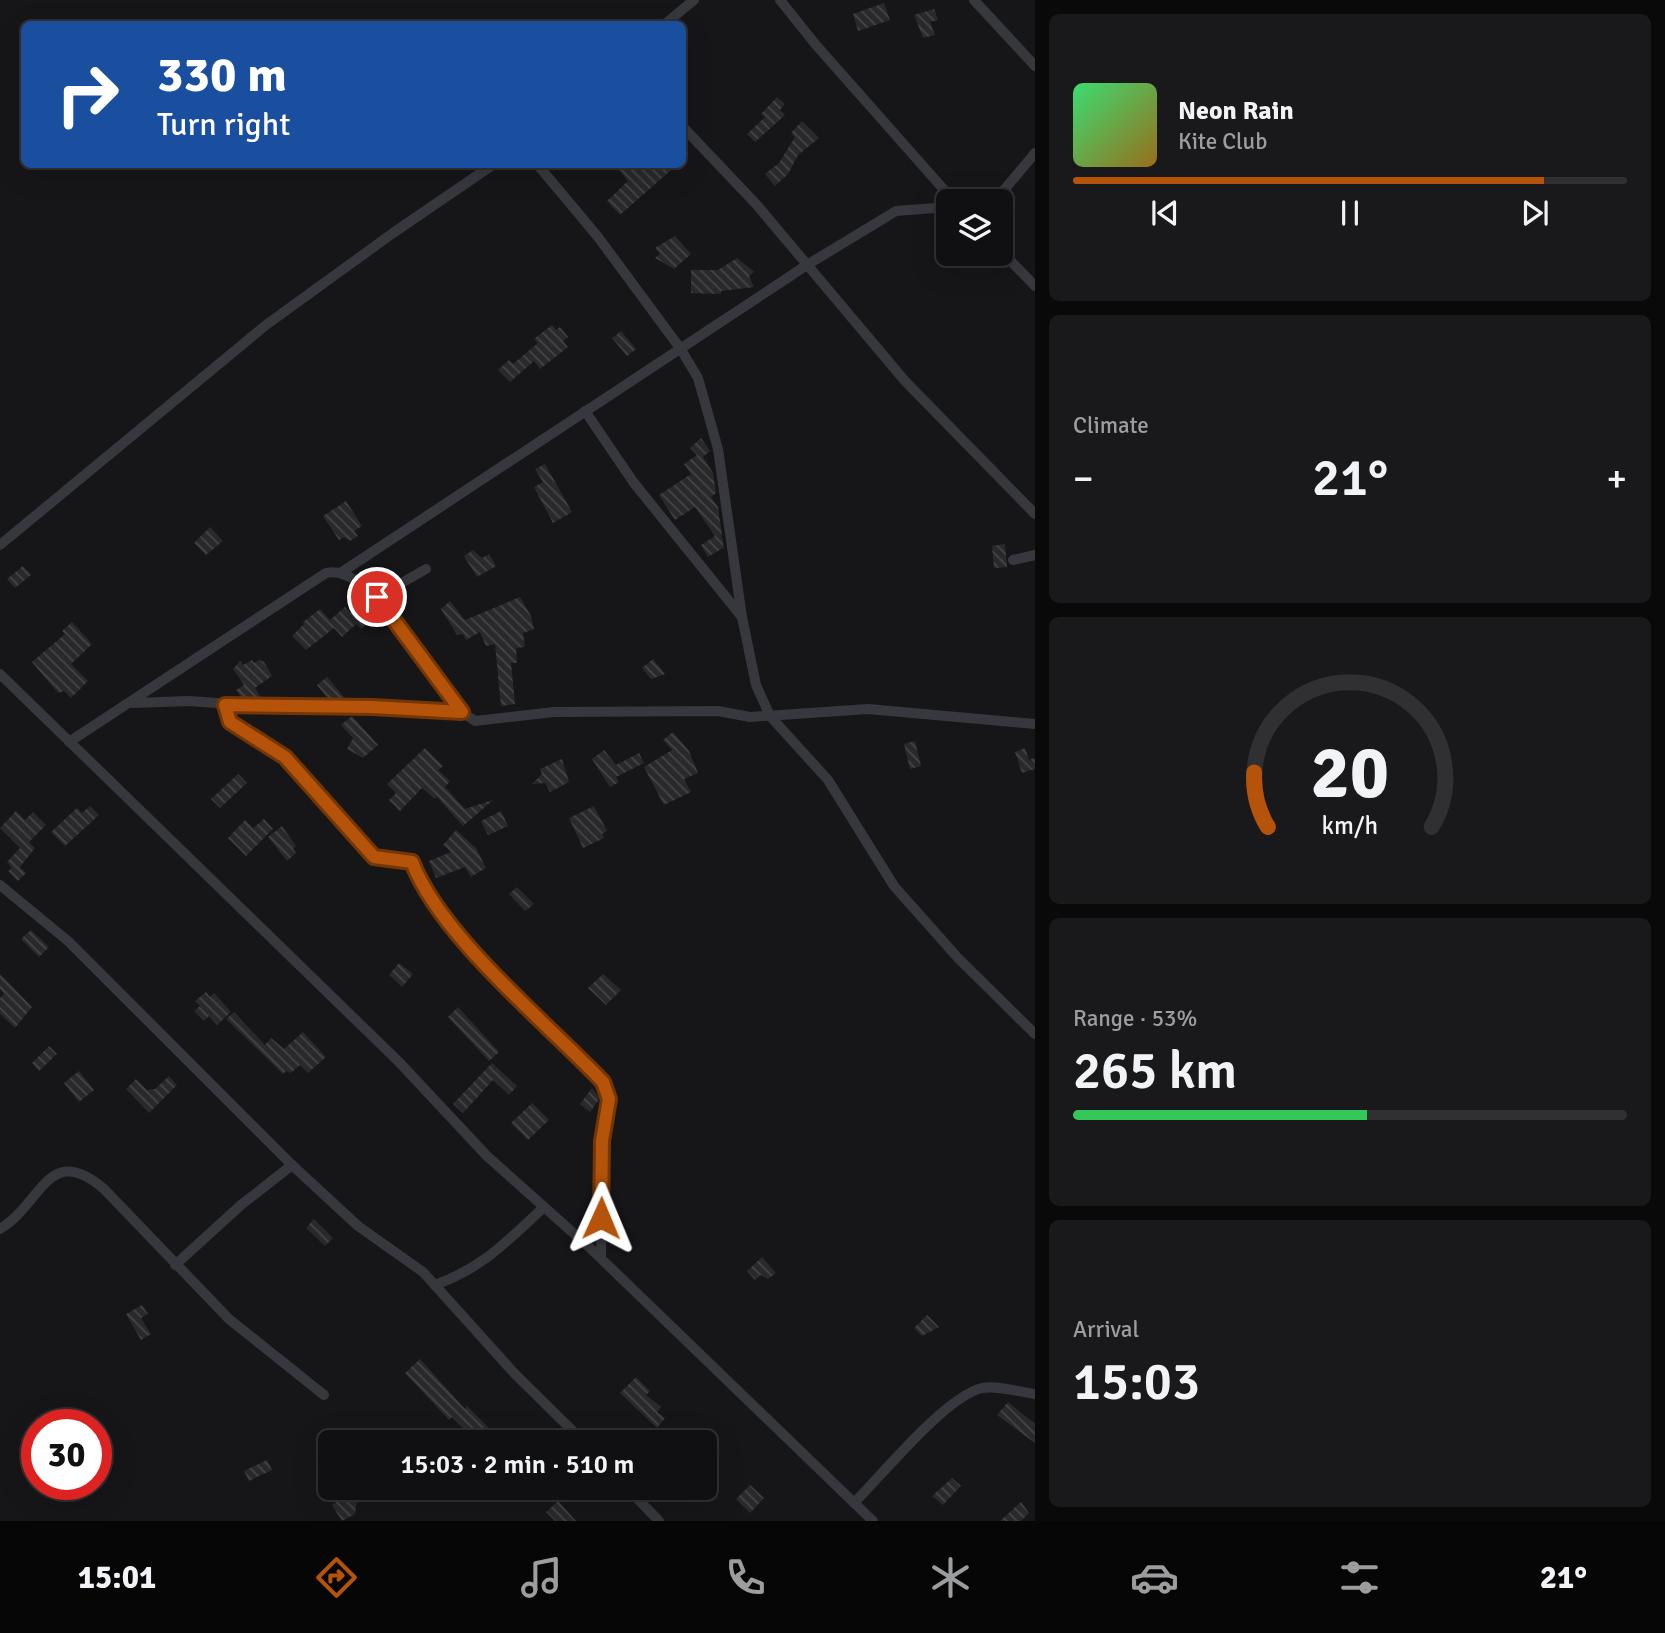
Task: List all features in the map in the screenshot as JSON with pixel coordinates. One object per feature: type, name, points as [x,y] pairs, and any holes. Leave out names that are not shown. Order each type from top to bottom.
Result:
[{"type":"street","points":[[669,21],[695,0]]},
{"type":"street","points":[[780,0],[816,45],[943,189]]},
{"type":"street","points":[[974,0],[1035,66]]},
{"type":"street","points":[[686,130],[756,204],[905,381],[1035,514]]},
{"type":"street","points":[[1005,189],[1035,153]]},
{"type":"street","points":[[0,545],[266,325],[488,168]]},
{"type":"street","points":[[540,168],[598,237],[680,348],[698,378],[715,438],[730,520],[742,617],[756,685],[770,716],[828,780],[894,886],[958,958],[1035,1034]]},
{"type":"street","points":[[69,742],[326,573],[342,572],[807,265],[896,211],[936,208]]},
{"type":"street","points":[[1013,263],[1035,286]]},
{"type":"street","points":[[586,411],[634,483],[742,617]]},
{"type":"street","points":[[1013,560],[1035,555]]},
{"type":"street","points":[[377,597],[426,569]]},
{"type":"street","points":[[342,572],[377,597],[462,712],[480,722],[554,712],[718,711],[750,717],[868,709],[1035,724]]},
{"type":"street","points":[[0,674],[390,1053],[487,1156],[600,1258],[873,1521]]},
{"type":"street","points":[[132,703],[189,701],[225,705],[372,707],[462,712]]},
{"type":"street","points":[[225,705],[230,722],[285,757],[374,857],[412,862],[420,883],[463,940],[603,1082],[609,1099],[602,1141],[600,1258]]},
{"type":"street","points":[[0,885],[78,950],[292,1165],[358,1227],[415,1265],[469,1326],[572,1430]]},
{"type":"street","points":[[175,1265],[241,1205],[292,1165]]},
{"type":"street","points":[[0,1229],[12,1221],[50,1179],[63,1171],[80,1171],[104,1189],[229,1319],[324,1395]]},
{"type":"street","points":[[435,1285],[467,1273],[494,1254],[543,1208]]},
{"type":"street","points":[[855,1503],[933,1422],[965,1395],[988,1387],[1035,1394]]},
{"type":"street","points":[[639,1500],[659,1521]]},
{"type":"building","points":[[884,3],[890,20],[858,31],[853,14]]},
{"type":"building","points":[[934,9],[938,20],[930,22],[935,35],[923,38],[914,15]]},
{"type":"building","points":[[777,97],[785,104],[780,110],[785,115],[755,142],[747,134],[765,117],[761,114]]},
{"type":"building","points":[[802,121],[819,138],[798,155],[788,174],[775,186],[765,174],[779,163],[795,137],[791,133]]},
{"type":"building","points":[[617,168],[673,168],[620,215],[607,201],[628,181]]},
{"type":"building","points":[[675,236],[691,254],[674,269],[655,258],[660,254],[655,248]]},
{"type":"building","points":[[737,258],[754,272],[749,276],[754,287],[721,291],[721,294],[691,293],[691,270],[718,270]]},
{"type":"building","points":[[552,325],[556,330],[560,327],[568,337],[563,341],[568,347],[540,369],[534,361],[510,382],[498,370],[509,360],[513,364],[538,343],[534,339]]},
{"type":"building","points":[[621,331],[636,349],[627,356],[612,338]]},
{"type":"building","points":[[701,438],[710,451],[703,457],[713,473],[716,493],[711,497],[718,507],[724,550],[723,548],[708,557],[701,545],[715,536],[695,507],[675,520],[659,495],[691,474],[684,464],[697,455],[690,448]]},
{"type":"building","points":[[545,464],[572,512],[553,523],[534,487],[543,482],[535,469]]},
{"type":"building","points":[[346,501],[362,526],[354,531],[358,536],[350,541],[344,537],[339,540],[323,516]]},
{"type":"building","points":[[210,527],[223,541],[206,555],[194,543]]},
{"type":"building","points":[[1005,544],[1007,567],[994,568],[992,546]]},
{"type":"building","points":[[473,550],[482,558],[489,554],[496,566],[477,577],[464,556]]},
{"type":"building","points":[[23,566],[31,575],[15,588],[7,579]]},
{"type":"building","points":[[520,597],[531,616],[534,629],[523,633],[525,647],[516,648],[517,663],[511,663],[515,704],[501,706],[495,644],[486,646],[480,632],[466,640],[463,634],[457,635],[441,609],[450,601],[465,620]]},
{"type":"building","points":[[357,606],[370,621],[361,629],[356,624],[342,637],[334,628],[306,650],[292,636],[303,622],[320,609],[330,620],[345,607],[350,613]]},
{"type":"building","points":[[72,622],[92,644],[71,664],[88,681],[71,698],[64,691],[58,693],[32,662],[65,634],[62,631]]},
{"type":"building","points":[[653,659],[665,674],[651,679],[642,668]]},
{"type":"building","points":[[252,660],[254,663],[259,660],[264,662],[272,676],[255,688],[261,698],[241,697],[236,690],[244,685],[233,669],[240,661],[243,665]]},
{"type":"building","points":[[327,677],[345,698],[328,699],[317,685]]},
{"type":"building","points":[[352,716],[378,745],[363,758],[347,749],[353,738],[341,725]]},
{"type":"building","points":[[673,732],[689,751],[698,773],[684,779],[691,792],[664,805],[644,767],[672,750],[663,740]]},
{"type":"building","points":[[915,741],[921,766],[910,769],[904,744]]},
{"type":"building","points":[[425,748],[443,766],[438,770],[450,781],[445,787],[465,809],[493,800],[463,826],[437,797],[435,799],[422,788],[400,811],[389,800],[396,793],[387,784]]},
{"type":"building","points":[[1025,748],[1029,760],[1035,758],[1035,769],[1022,773],[1015,752]]},
{"type":"building","points":[[604,750],[616,765],[639,753],[644,763],[616,777],[619,782],[610,787],[592,759]]},
{"type":"building","points":[[562,759],[569,782],[550,792],[545,783],[532,784],[542,774],[540,769]]},
{"type":"building","points":[[238,774],[247,783],[220,808],[211,799]]},
{"type":"building","points":[[90,806],[99,815],[65,846],[51,832],[77,808],[82,813]]},
{"type":"building","points":[[594,806],[607,831],[602,834],[604,838],[583,848],[569,818]]},
{"type":"building","points":[[16,811],[25,820],[33,812],[46,825],[29,842],[35,848],[20,867],[26,873],[18,881],[8,871],[12,868],[7,862],[20,848],[0,828]]},
{"type":"building","points":[[501,811],[508,826],[488,835],[481,821]]},
{"type":"building","points":[[264,819],[273,829],[246,856],[228,838],[245,820],[253,828]]},
{"type":"building","points":[[282,826],[296,846],[293,849],[296,853],[287,861],[268,837]]},
{"type":"building","points":[[456,830],[476,848],[486,868],[471,877],[465,867],[436,878],[429,861],[451,852],[443,845]]},
{"type":"building","points":[[517,887],[534,904],[525,911],[509,894]]},
{"type":"building","points":[[31,930],[49,947],[39,957],[21,939]]},
{"type":"building","points":[[399,963],[413,974],[402,987],[389,975]]},
{"type":"building","points":[[0,974],[32,1007],[15,1028],[0,1014],[0,998],[4,994],[0,989]]},
{"type":"building","points":[[603,974],[621,990],[606,1005],[588,988]]},
{"type":"building","points":[[206,992],[210,997],[214,993],[231,1012],[217,1025],[209,1016],[204,1021],[194,1011],[200,1006],[195,1001]]},
{"type":"building","points":[[458,1007],[499,1052],[489,1061],[448,1017]]},
{"type":"building","points":[[234,1012],[265,1045],[271,1038],[284,1049],[303,1032],[326,1057],[308,1073],[300,1065],[291,1073],[286,1071],[283,1074],[226,1019]]},
{"type":"building","points":[[49,1046],[57,1054],[39,1071],[32,1063]]},
{"type":"building","points":[[492,1063],[517,1086],[509,1095],[493,1080],[463,1113],[453,1104]]},
{"type":"building","points":[[79,1071],[94,1090],[79,1102],[64,1083]]},
{"type":"building","points":[[169,1076],[177,1085],[149,1113],[126,1089],[136,1079],[147,1090],[155,1089]]},
{"type":"building","points":[[592,1088],[600,1098],[590,1112],[580,1104]]},
{"type":"building","points":[[532,1103],[549,1120],[528,1140],[511,1123]]},
{"type":"building","points":[[314,1219],[333,1238],[325,1246],[306,1228]]},
{"type":"building","points":[[762,1257],[776,1273],[768,1279],[761,1275],[755,1280],[747,1271]]},
{"type":"building","points":[[142,1305],[148,1314],[141,1318],[151,1334],[141,1340],[126,1314]]},
{"type":"building","points":[[927,1315],[939,1327],[922,1336],[914,1328]]},
{"type":"building","points":[[420,1359],[465,1409],[467,1406],[489,1428],[465,1430],[452,1417],[449,1420],[405,1373]]},
{"type":"building","points":[[636,1377],[650,1391],[646,1395],[661,1407],[657,1412],[665,1418],[657,1428],[620,1393]]},
{"type":"building","points":[[1008,1402],[1035,1424],[1035,1443],[997,1415]]},
{"type":"building","points":[[267,1460],[272,1470],[249,1481],[244,1471]]},
{"type":"building","points":[[952,1478],[961,1486],[943,1505],[932,1496]]},
{"type":"building","points":[[750,1485],[764,1498],[750,1513],[736,1499]]},
{"type":"building","points":[[340,1500],[357,1500],[355,1514],[342,1521],[332,1505]]},
{"type":"building","points":[[558,1501],[576,1521],[555,1521],[546,1512]]},
{"type":"building","points":[[1021,1502],[1029,1513],[1021,1521],[1000,1521]]},
{"type":"route","points":[[377,597],[462,712],[372,707],[225,705],[230,722],[285,757],[374,857],[412,862],[420,883],[463,940],[603,1082],[609,1099],[602,1141],[601,1218]]}]
